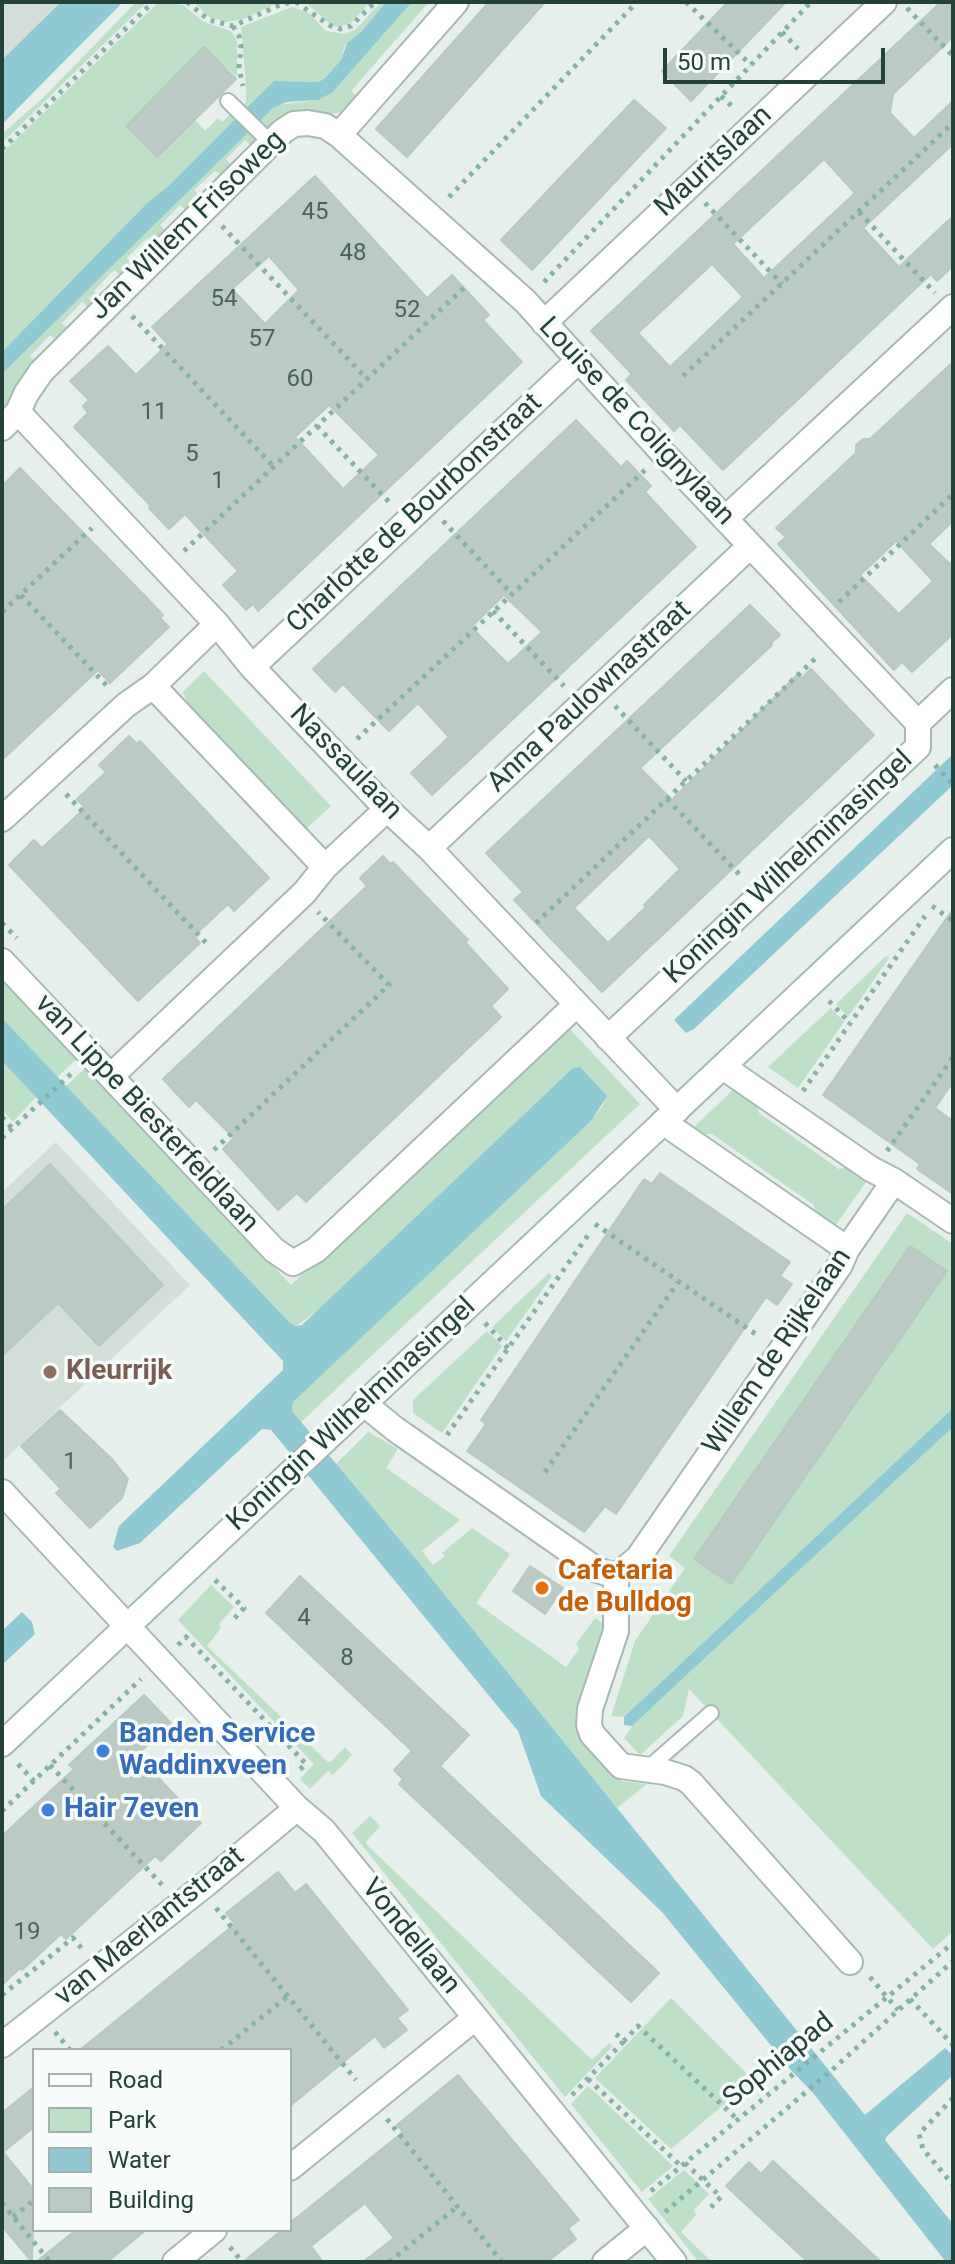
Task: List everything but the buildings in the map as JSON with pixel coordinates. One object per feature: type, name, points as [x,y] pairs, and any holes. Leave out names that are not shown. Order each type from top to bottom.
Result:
[{"type":"street","points":[[339,135],[456,2]]},
{"type":"street","name":"Mauritslaan","points":[[544,323],[884,2]]},
{"type":"street","name":"Jan Willem Frisoweg","points":[[10,420],[41,372],[206,208],[265,137],[294,124],[325,126],[339,135]]},
{"type":"street","name":"Louise de Colignylaan","points":[[339,135],[525,301],[663,453],[918,723]]},
{"type":"street","points":[[725,519],[952,308]]},
{"type":"street","name":"Charlotte de Bourbonstraat","points":[[252,667],[578,361]]},
{"type":"street","name":"Nassaulaan","points":[[10,420],[111,511],[217,624],[252,667],[608,1038],[670,1116],[847,1249]]},
{"type":"street","name":"Anna Paulownastraat","points":[[429,848],[750,546]]},
{"type":"street","points":[[2,819],[126,705],[153,686],[217,624]]},
{"type":"street","points":[[153,686],[325,867]]},
{"type":"street","name":"Koningin Wilhelminasingel","points":[[608,1038],[918,747],[918,723],[953,690]]},
{"type":"street","points":[[111,1076],[302,895],[325,867],[387,809]]},
{"type":"street","name":"Koningin Wilhelminasingel","points":[[2,1744],[953,850]]},
{"type":"street","name":"van Lippe Biesterfeldlaan","points":[[2,961],[274,1250],[293,1263],[316,1250],[576,1005]]},
{"type":"street","points":[[723,1067],[953,1221]]},
{"type":"street","name":"Willem de Rijkelaan","points":[[616,1576],[638,1558],[840,1265],[884,1176]]},
{"type":"street","points":[[363,1403],[433,1456],[597,1570],[616,1576],[616,1631],[590,1709],[592,1734],[621,1766],[674,1775],[691,1783],[850,1962]]},
{"type":"street","name":"Vondellaan","points":[[2,1492],[279,1790],[324,1831],[674,2262]]},
{"type":"street","name":"van Maerlantstraat","points":[[2,2045],[297,1808]]},
{"type":"street","points":[[292,2166],[475,2018]]},
{"type":"street","points":[[605,2262],[647,2228]]},
{"type":"street","points":[[175,2262],[212,2232]]},
{"type":"lane","points":[[234,106],[265,137]]},
{"type":"lane","points":[[645,1770],[711,1713]]},
{"type":"path","points":[[2,149],[153,2]]},
{"type":"path","points":[[188,2],[209,20],[233,26],[282,4],[295,2],[340,29],[351,26],[375,2]]},
{"type":"path","points":[[430,217],[637,2]]},
{"type":"path","points":[[686,2],[751,65]]},
{"type":"path","points":[[525,301],[811,2]]},
{"type":"path","points":[[902,2],[953,56]]},
{"type":"path","points":[[233,26],[241,47],[239,68],[243,85],[234,106]]},
{"type":"path","points":[[683,376],[953,123]]},
{"type":"path","points":[[693,181],[707,196],[702,200],[782,284]]},
{"type":"path","points":[[206,208],[367,379]]},
{"type":"path","points":[[859,212],[952,308]]},
{"type":"path","points":[[166,569],[486,267]]},
{"type":"path","points":[[115,298],[274,467]]},
{"type":"path","points":[[317,426],[407,521]]},
{"type":"path","points":[[338,757],[663,453]]},
{"type":"path","points":[[820,619],[953,494]]},
{"type":"path","points":[[426,504],[511,593]]},
{"type":"path","points":[[2,612],[111,511]]},
{"type":"path","points":[[21,595],[126,705]]},
{"type":"path","points":[[493,611],[686,781]]},
{"type":"path","points":[[516,941],[838,638]]},
{"type":"path","points":[[931,760],[953,785]]},
{"type":"path","points":[[49,776],[228,966]]},
{"type":"path","points":[[667,799],[760,896]]},
{"type":"path","points":[[914,887],[932,906],[953,921]]},
{"type":"path","points":[[196,1168],[389,985],[302,895]]},
{"type":"path","points":[[788,1112],[932,906]]},
{"type":"path","points":[[884,1176],[953,1057]]},
{"type":"path","points":[[2,1138],[68,1076]]},
{"type":"path","points":[[2,1117],[12,1128]]},
{"type":"path","points":[[576,1204],[595,1224],[781,1351]]},
{"type":"path","name":"Koningin Wilhelminasingel","points":[[433,1456],[595,1224]]},
{"type":"path","points":[[545,1472],[678,1282]]},
{"type":"path","points":[[2,1811],[186,1637],[306,1764],[279,1790]]},
{"type":"path","points":[[50,1765],[179,1905]]},
{"type":"path","points":[[206,1884],[222,1903],[216,1908],[502,2262]]},
{"type":"path","points":[[2,1995],[73,1938],[98,1969]]},
{"type":"path","name":"Sophiapad","points":[[629,2208],[953,1943]]},
{"type":"path","name":"Sophiapad","points":[[647,2228],[833,2069],[953,1961]]},
{"type":"path","points":[[850,1962],[861,1967],[898,2010]]},
{"type":"path","points":[[223,2048],[288,1996]]},
{"type":"path","points":[[910,1999],[951,2043]]},
{"type":"path","points":[[554,2114],[638,2026],[738,2120]]},
{"type":"path","points":[[616,2034],[624,2041]]},
{"type":"path","points":[[588,2079],[721,2197],[709,2209]]},
{"type":"path","points":[[953,2098],[919,2134],[923,2149],[953,2185]]},
{"type":"path","points":[[13,2217],[32,2202]]},
{"type":"path","points":[[2,2203],[50,2262]]},
{"type":"path","points":[[389,2262],[457,2207]]},
{"type":"shaded area","points":[[2,2],[120,2],[2,125]]},
{"type":"shaded area","name":"Kleurrijk","points":[[56,1142],[190,1285],[3,1461],[2,1192]]},
{"type":"green space","points":[[136,2],[147,2],[2,143],[2,134],[46,95]]},
{"type":"green space","points":[[159,2],[183,5],[204,22],[231,31],[237,41],[237,77],[204,47],[125,126],[157,158],[195,120],[205,131],[218,118],[222,122],[231,113],[237,118],[146,204],[2,352],[2,153]]},
{"type":"green space","points":[[194,2],[279,2],[243,19],[227,22],[209,17]]},
{"type":"green space","points":[[305,2],[370,2],[351,23],[338,27],[331,25]]},
{"type":"green space","points":[[381,2],[386,2],[361,32],[345,45],[341,60],[324,79],[318,82],[277,81],[246,110],[243,107],[246,85],[241,27],[292,7],[309,13],[326,31],[344,34],[355,30]]},
{"type":"green space","points":[[412,2],[429,2],[351,91],[359,99],[344,111],[269,132],[258,121],[277,105],[318,100],[332,93]]},
{"type":"green space","points":[[249,130],[259,139],[250,145],[245,140],[226,159],[231,164],[221,175],[215,171],[194,190],[200,196],[186,210],[180,205],[160,225],[165,230],[153,242],[147,238],[127,258],[132,263],[120,275],[114,270],[94,291],[99,296],[88,307],[82,302],[62,323],[67,328],[55,339],[50,335],[30,356],[34,361],[25,370],[27,372],[2,412],[2,374]]},
{"type":"green space","points":[[204,671],[331,806],[306,829],[188,706],[183,692]]},
{"type":"green space","points":[[886,956],[889,958],[848,1017],[836,1004]]},
{"type":"green space","points":[[2,979],[77,1059],[57,1077],[2,1018]]},
{"type":"green space","points":[[831,1008],[844,1022],[798,1088],[768,1067]]},
{"type":"green space","points":[[570,1029],[640,1104],[301,1422],[292,1411],[292,1402],[592,1120],[606,1101],[296,1326],[66,1086],[85,1068],[291,1285],[555,1035]]},
{"type":"green space","points":[[2,1061],[36,1097],[13,1122],[2,1110]]},
{"type":"green space","points":[[735,1088],[756,1099],[759,1113],[839,1169],[853,1166],[863,1175],[866,1182],[835,1226],[816,1219],[814,1205],[712,1134],[703,1134],[694,1127]]},
{"type":"green space","points":[[907,1213],[953,1244],[953,1408],[624,1717],[611,1716],[635,1641],[685,1568],[669,1556]]},
{"type":"green space","points":[[549,1273],[552,1276],[506,1341],[492,1327]]},
{"type":"green space","points":[[487,1331],[502,1346],[442,1433],[413,1413],[413,1400]]},
{"type":"green space","points":[[953,1427],[953,1931],[933,1949],[689,1689],[683,1716],[640,1755],[624,1738],[632,1726]]},
{"type":"green space","points":[[368,1432],[398,1449],[386,1468],[460,1520],[422,1551],[433,1565],[445,1556],[442,1553],[472,1528],[510,1554],[476,1603],[566,1667],[579,1649],[576,1644],[595,1618],[605,1625],[575,1716],[582,1738],[612,1776],[622,1781],[647,1784],[617,1808],[336,1464]]},
{"type":"green space","points":[[211,1585],[234,1607],[219,1624],[221,1628],[207,1646],[328,1762],[345,1747],[352,1755],[333,1775],[328,1771],[310,1789],[300,1779],[314,1764],[178,1620]]},
{"type":"green space","points":[[370,1816],[380,1826],[366,1842],[367,1845],[592,2060],[609,2043],[613,2046],[565,2097],[352,1833]]},
{"type":"green space","points":[[671,1998],[753,2080],[671,2149],[595,2078]]},
{"type":"green space","points":[[588,2086],[673,2166],[642,2192],[571,2104]]},
{"type":"green space","points":[[684,2170],[709,2194],[694,2210],[696,2215],[681,2232],[712,2262],[699,2262],[648,2199]]},
{"type":"water","points":[[61,2],[123,2],[2,124],[2,60]]},
{"type":"water","points":[[386,2],[412,2],[332,93],[318,100],[287,102],[273,108],[2,374],[2,352],[146,204],[274,81],[318,82],[324,79],[341,60],[347,43],[361,32]]},
{"type":"water","points":[[953,754],[953,785],[694,1029],[686,1033],[674,1020]]},
{"type":"water","points":[[2,1018],[296,1326],[302,1325],[573,1068],[580,1067],[607,1096],[592,1120],[293,1402],[292,1411],[420,1564],[865,2115],[945,2048],[953,2055],[953,2075],[885,2140],[953,2224],[953,2262],[946,2262],[813,2093],[662,1912],[541,1796],[518,1731],[271,1430],[262,1429],[140,1543],[117,1551],[113,1547],[119,1526],[283,1370],[283,1361],[2,1061]]},
{"type":"water","points":[[953,1408],[953,1427],[632,1726],[624,1725],[624,1717]]},
{"type":"water","points":[[22,1612],[32,1622],[35,1634],[2,1665],[2,1631]]},
{"type":"place","name":"Kleurrijk","points":[[50,1372]]},
{"type":"place","name":"Cafetaria de Bulldog","points":[[542,1588]]},
{"type":"place","name":"Banden Service Waddinxveen","points":[[103,1751]]},
{"type":"place","name":"Hair 7even","points":[[48,1810]]}]
